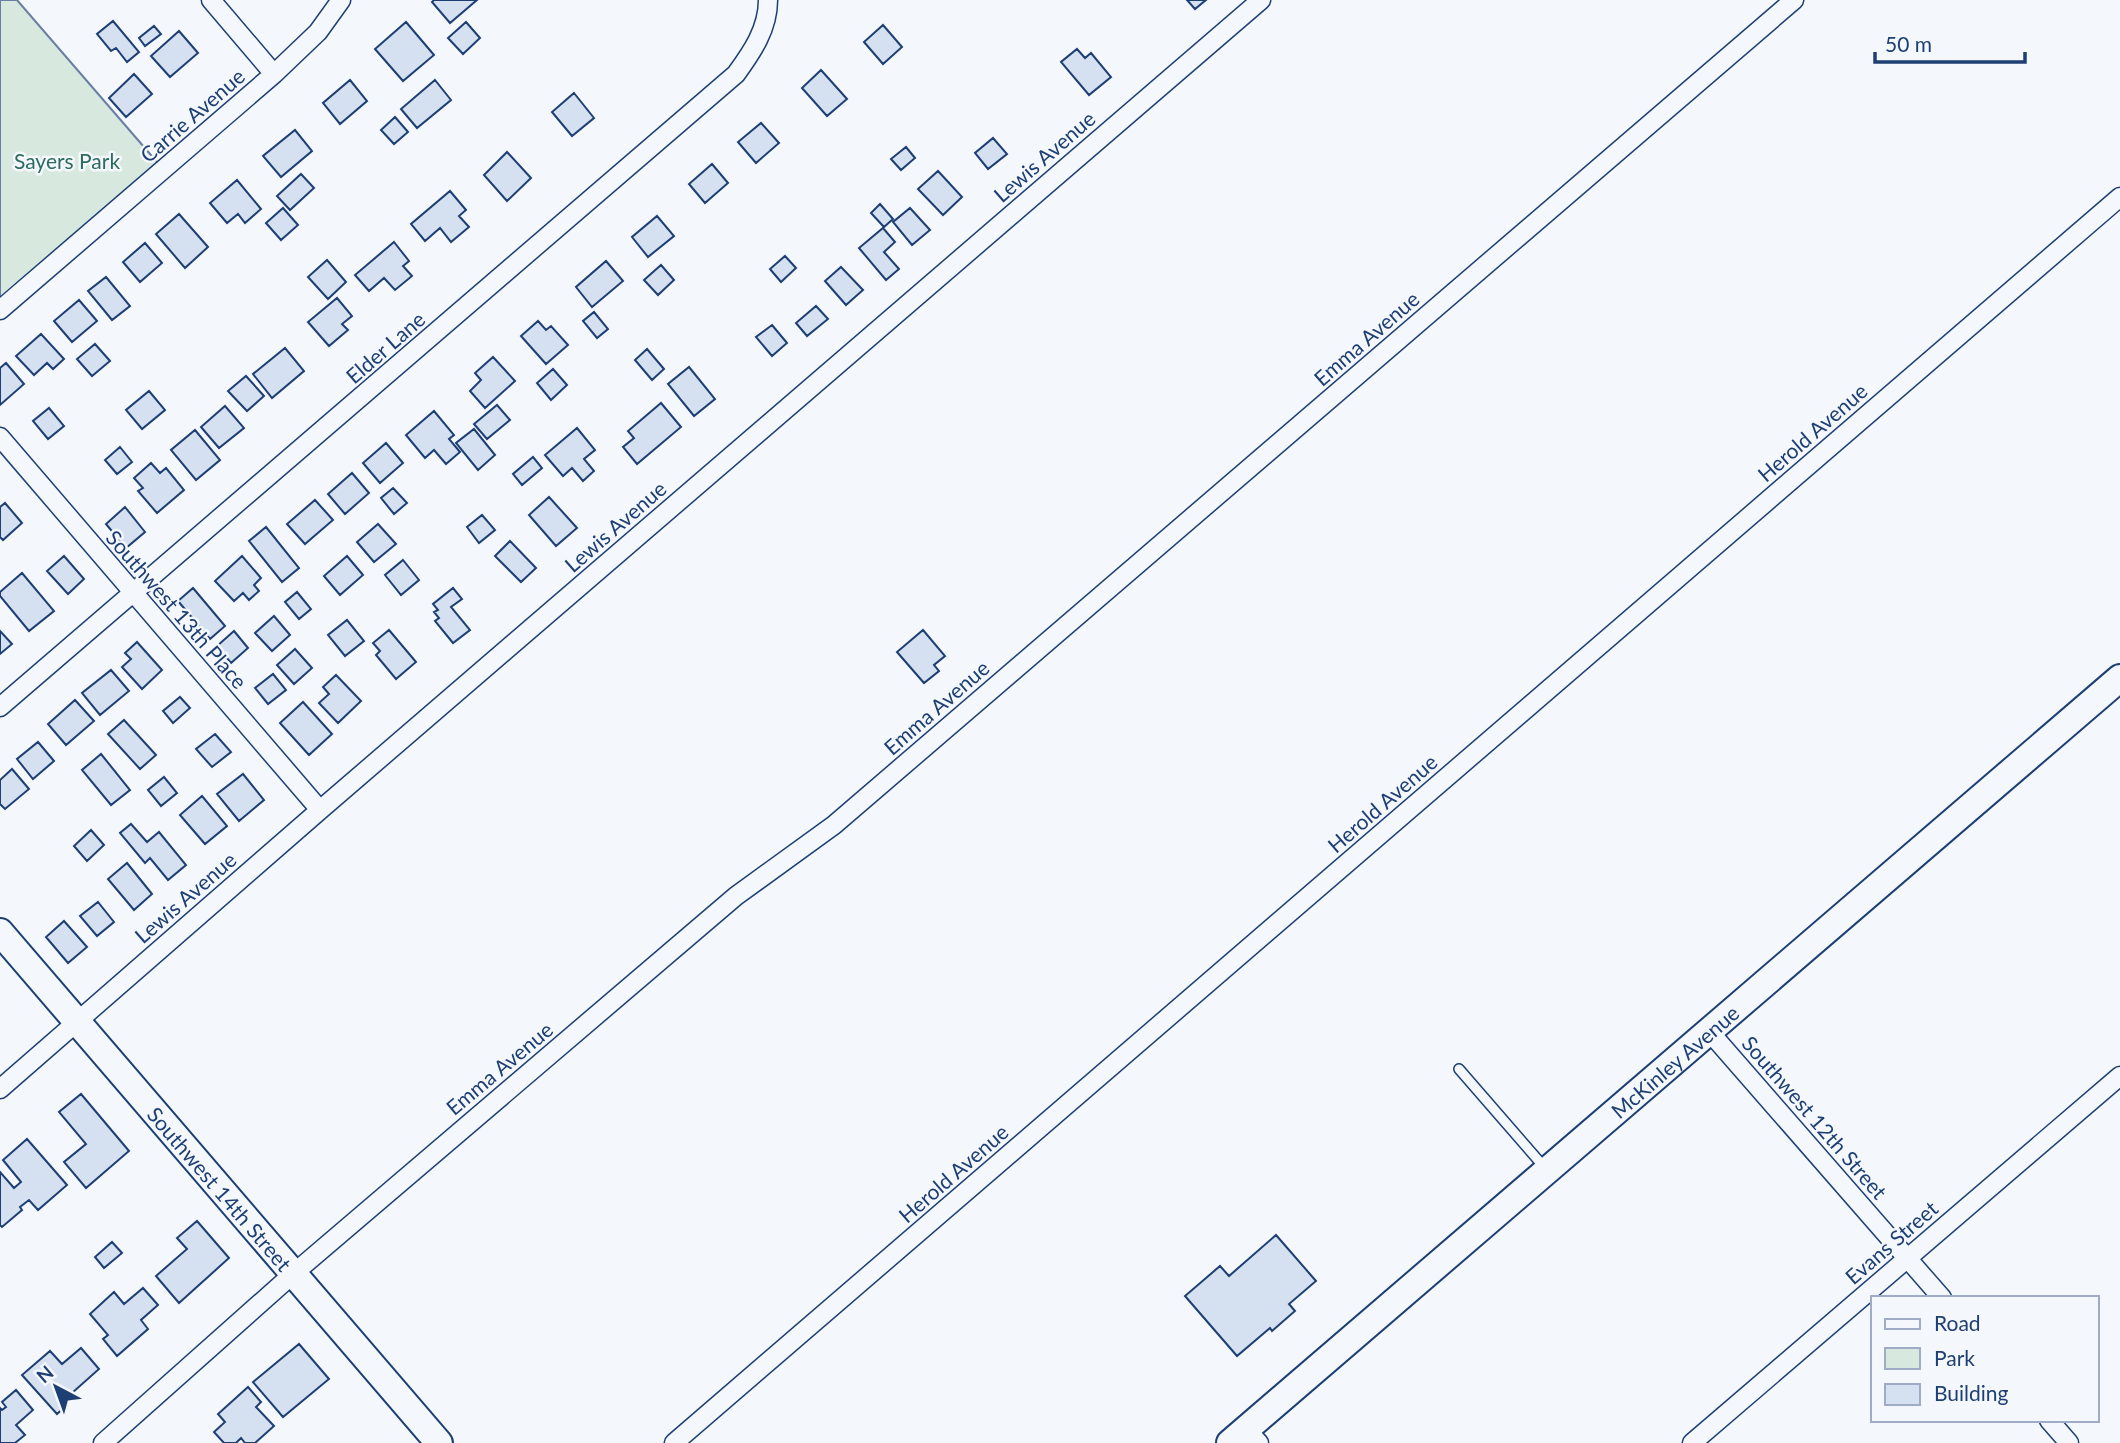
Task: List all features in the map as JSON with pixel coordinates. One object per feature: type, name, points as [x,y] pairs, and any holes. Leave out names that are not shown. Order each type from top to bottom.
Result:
[{"type":"main road","name":"McKinley Avenue","points":[[1245,1438],[1546,1170],[2120,678]]},
{"type":"main road","name":"Southwest 14th Street","points":[[0,932],[439,1443]]},
{"type":"street","points":[[211,0],[274,74]]},
{"type":"street","name":"Carrie Avenue","points":[[0,310],[274,74],[318,32],[341,0]]},
{"type":"street","name":"Elder Lane","points":[[0,707],[736,74],[757,45],[768,10],[768,0]]},
{"type":"street","name":"Lewis Avenue","points":[[0,1089],[1261,0]]},
{"type":"street","name":"Emma Avenue","points":[[103,1443],[293,1274],[736,896],[834,825],[1793,0]]},
{"type":"street","name":"Herold Avenue","points":[[674,1443],[2120,197]]},
{"type":"street","name":"Southwest 13th Place","points":[[0,437],[320,810]]},
{"type":"street","name":"Southwest 12th Street","points":[[1708,1030],[1940,1296]]},
{"type":"street","name":"Evans Street","points":[[1692,1443],[2120,1076]]},
{"type":"street","points":[[2051,1422],[2069,1443]]},
{"type":"lane","points":[[1459,1069],[1546,1170]]},
{"type":"green space","name":"Sayers Park","points":[[0,0],[17,0],[163,169],[0,310]]},
{"type":"building","points":[[477,0],[450,23],[432,2]]},
{"type":"building","points":[[1187,0],[1206,0],[1195,9]]},
{"type":"building","points":[[113,21],[139,52],[127,62],[116,48],[111,51],[97,34]]},
{"type":"building","points":[[406,22],[434,55],[403,81],[375,49]]},
{"type":"building","points":[[466,22],[480,38],[463,54],[448,38]]},
{"type":"building","points":[[883,25],[902,47],[883,64],[864,42]]},
{"type":"building","points":[[154,26],[161,34],[145,46],[139,38]]},
{"type":"building","points":[[179,31],[198,53],[170,77],[151,56]]},
{"type":"building","points":[[1077,49],[1085,58],[1091,53],[1111,77],[1089,95],[1061,62]]},
{"type":"building","points":[[821,70],[847,99],[827,116],[802,88]]},
{"type":"building","points":[[134,74],[152,94],[126,117],[109,98]]},
{"type":"building","points":[[350,80],[367,101],[340,124],[323,103]]},
{"type":"building","points":[[435,80],[451,100],[417,128],[401,109]]},
{"type":"building","points":[[574,93],[594,118],[572,136],[552,112]]},
{"type":"building","points":[[395,117],[408,132],[394,144],[381,130]]},
{"type":"building","points":[[761,123],[779,143],[756,163],[738,142]]},
{"type":"building","points":[[295,130],[312,151],[281,177],[263,156]]},
{"type":"building","points":[[993,138],[1007,154],[988,169],[975,153]]},
{"type":"building","points":[[906,147],[915,158],[901,170],[891,159]]},
{"type":"building","points":[[507,152],[531,178],[507,201],[484,175]]},
{"type":"building","points":[[712,164],[728,183],[705,203],[689,184]]},
{"type":"building","points":[[938,171],[962,197],[943,215],[918,189]]},
{"type":"building","points":[[301,174],[314,188],[290,210],[277,196]]},
{"type":"building","points":[[237,180],[261,209],[245,223],[238,214],[227,223],[210,203]]},
{"type":"building","points":[[450,191],[466,210],[459,216],[469,227],[451,242],[440,228],[425,241],[411,224]]},
{"type":"building","points":[[880,204],[893,219],[884,227],[871,213]]},
{"type":"building","points":[[283,208],[298,225],[281,240],[266,223]]},
{"type":"building","points":[[910,208],[930,230],[912,245],[893,222]]},
{"type":"building","points":[[179,214],[208,247],[185,268],[156,234]]},
{"type":"building","points":[[657,216],[674,236],[648,257],[632,237]]},
{"type":"building","points":[[883,228],[895,242],[884,252],[899,269],[886,280],[859,248]]},
{"type":"building","points":[[394,242],[409,261],[403,266],[412,276],[395,290],[384,278],[369,291],[355,275]]},
{"type":"building","points":[[145,243],[162,263],[140,282],[123,262]]},
{"type":"building","points":[[785,256],[796,268],[781,282],[770,269]]},
{"type":"building","points":[[327,260],[346,282],[328,299],[308,277]]},
{"type":"building","points":[[606,261],[623,281],[592,307],[576,287]]},
{"type":"building","points":[[661,265],[674,280],[658,295],[644,280]]},
{"type":"building","points":[[841,267],[863,290],[846,305],[825,281]]},
{"type":"building","points":[[106,277],[130,306],[112,320],[88,291]]},
{"type":"building","points":[[337,298],[352,316],[342,324],[348,330],[329,346],[308,322]]},
{"type":"building","points":[[79,300],[97,321],[72,342],[54,321]]},
{"type":"building","points":[[816,306],[828,319],[807,336],[796,323]]},
{"type":"building","points":[[594,312],[608,329],[597,338],[583,321]]},
{"type":"building","points":[[538,321],[546,330],[551,326],[568,345],[546,364],[521,336]]},
{"type":"building","points":[[772,325],[787,343],[772,356],[756,337]]},
{"type":"building","points":[[41,334],[64,359],[53,369],[47,363],[34,375],[16,356]]},
{"type":"building","points":[[95,344],[110,361],[92,376],[77,359]]},
{"type":"building","points":[[285,348],[304,371],[272,398],[253,374]]},
{"type":"building","points":[[647,349],[664,369],[652,380],[635,360]]},
{"type":"building","points":[[493,357],[515,381],[485,408],[470,391],[481,380],[475,373]]},
{"type":"building","points":[[6,363],[24,384],[0,405],[0,368]]},
{"type":"building","points":[[689,367],[715,399],[694,416],[668,384]]},
{"type":"building","points":[[553,369],[567,385],[551,400],[537,383]]},
{"type":"building","points":[[246,376],[264,396],[247,411],[228,391]]},
{"type":"building","points":[[149,391],[165,410],[142,429],[126,410]]},
{"type":"building","points":[[661,403],[681,427],[637,464],[623,447],[634,438],[628,431]]},
{"type":"building","points":[[497,405],[510,420],[487,439],[474,424]]},
{"type":"building","points":[[225,406],[244,428],[219,448],[201,427]]},
{"type":"building","points":[[49,408],[64,426],[48,439],[33,421]]},
{"type":"building","points":[[434,411],[454,435],[449,439],[460,452],[446,464],[434,450],[425,458],[406,435]]},
{"type":"building","points":[[577,428],[595,450],[584,459],[594,471],[583,481],[572,468],[563,476],[545,455]]},
{"type":"building","points":[[474,429],[495,455],[478,470],[456,443]]},
{"type":"building","points":[[195,430],[220,460],[196,480],[171,450]]},
{"type":"building","points":[[386,443],[403,463],[380,483],[363,463]]},
{"type":"building","points":[[120,447],[132,462],[117,474],[105,460]]},
{"type":"building","points":[[533,457],[542,468],[522,485],[513,474]]},
{"type":"building","points":[[151,463],[160,473],[166,468],[184,490],[157,513],[138,491],[143,488],[134,478]]},
{"type":"building","points":[[352,473],[369,493],[345,514],[328,494]]},
{"type":"building","points":[[393,488],[407,503],[394,514],[381,498]]},
{"type":"building","points":[[549,497],[577,528],[556,546],[529,515]]},
{"type":"building","points":[[315,500],[333,520],[305,544],[287,524]]},
{"type":"building","points":[[5,503],[22,523],[3,540],[0,537],[0,507]]},
{"type":"building","points":[[125,507],[145,532],[126,548],[106,524]]},
{"type":"building","points":[[482,515],[495,530],[479,543],[467,527]]},
{"type":"building","points":[[378,524],[396,544],[374,562],[357,542]]},
{"type":"building","points":[[266,527],[299,568],[282,582],[249,541]]},
{"type":"building","points":[[510,541],[536,568],[521,582],[495,556]]},
{"type":"building","points":[[64,556],[84,579],[68,594],[47,571]]},
{"type":"building","points":[[242,556],[261,578],[254,585],[259,591],[249,600],[243,593],[234,601],[215,581]]},
{"type":"building","points":[[347,556],[363,575],[340,595],[324,576]]},
{"type":"building","points":[[403,560],[419,580],[401,595],[385,575]]},
{"type":"building","points":[[22,573],[54,611],[29,631],[0,596],[0,592]]},
{"type":"building","points":[[193,588],[225,626],[210,639],[178,601]]},
{"type":"building","points":[[453,588],[462,599],[451,607],[470,630],[453,643],[435,621],[439,618],[434,612],[438,610],[433,604]]},
{"type":"building","points":[[297,592],[311,609],[299,619],[285,602]]},
{"type":"building","points":[[274,616],[290,635],[272,651],[255,633]]},
{"type":"building","points":[[347,620],[364,641],[345,656],[328,635]]},
{"type":"building","points":[[389,630],[416,662],[396,679],[376,655],[380,651],[373,643]]},
{"type":"building","points":[[923,630],[945,656],[934,665],[939,671],[924,683],[897,652]]},
{"type":"building","points":[[0,631],[12,644],[0,654]]},
{"type":"building","points":[[234,631],[248,648],[231,663],[217,646]]},
{"type":"building","points":[[137,642],[162,670],[142,689],[122,667],[131,659],[125,653]]},
{"type":"building","points":[[295,649],[312,668],[294,684],[277,665]]},
{"type":"building","points":[[111,670],[129,691],[100,715],[82,693]]},
{"type":"building","points":[[273,674],[286,690],[268,704],[255,688]]},
{"type":"building","points":[[336,675],[361,701],[338,723],[319,703],[329,694],[323,687]]},
{"type":"building","points":[[180,697],[190,708],[173,723],[163,711]]},
{"type":"building","points":[[75,700],[94,721],[66,745],[48,724]]},
{"type":"building","points":[[303,702],[332,734],[309,755],[280,723]]},
{"type":"building","points":[[124,720],[156,755],[140,769],[108,734]]},
{"type":"building","points":[[215,734],[231,752],[212,767],[196,749]]},
{"type":"building","points":[[38,742],[54,761],[33,779],[17,759]]},
{"type":"building","points":[[101,754],[130,790],[111,805],[82,770]]},
{"type":"building","points":[[12,769],[29,789],[5,809],[0,804],[0,780]]},
{"type":"building","points":[[243,774],[264,800],[239,821],[217,794]]},
{"type":"building","points":[[164,777],[177,793],[161,806],[148,790]]},
{"type":"building","points":[[202,796],[227,826],[205,844],[180,815]]},
{"type":"building","points":[[131,824],[147,842],[159,832],[186,865],[168,880],[150,858],[145,863],[120,833]]},
{"type":"building","points":[[91,830],[104,845],[87,861],[74,846]]},
{"type":"building","points":[[127,863],[152,894],[134,910],[108,879]]},
{"type":"building","points":[[98,902],[114,922],[97,936],[80,916]]},
{"type":"building","points":[[64,921],[87,947],[68,963],[46,937]]},
{"type":"building","points":[[81,1094],[129,1151],[86,1188],[64,1162],[86,1144],[59,1112]]},
{"type":"building","points":[[27,1139],[67,1185],[38,1210],[29,1200],[20,1207],[22,1210],[2,1227],[0,1172],[14,1188],[21,1182],[3,1160]]},
{"type":"building","points":[[197,1221],[229,1258],[179,1303],[156,1276],[187,1249],[177,1238]]},
{"type":"building","points":[[1276,1235],[1316,1281],[1289,1304],[1295,1311],[1237,1356],[1185,1296],[1220,1266],[1229,1276]]},
{"type":"building","points":[[112,1242],[122,1253],[104,1268],[95,1257]]},
{"type":"building","points":[[143,1288],[158,1305],[141,1320],[148,1329],[117,1356],[103,1339],[108,1335],[90,1314],[114,1292],[124,1304]]},
{"type":"building","points":[[299,1344],[329,1379],[283,1417],[253,1382]]},
{"type":"building","points":[[81,1348],[99,1369],[63,1401],[67,1405],[57,1414],[22,1375],[50,1351],[62,1364]]},
{"type":"building","points":[[248,1387],[261,1402],[256,1407],[274,1426],[255,1443],[245,1443],[241,1438],[236,1443],[224,1443],[214,1432],[225,1422],[218,1414]]},
{"type":"building","points":[[16,1390],[33,1410],[16,1425],[25,1435],[15,1443],[0,1443],[0,1408],[2,1410],[6,1407],[2,1402]]}]
